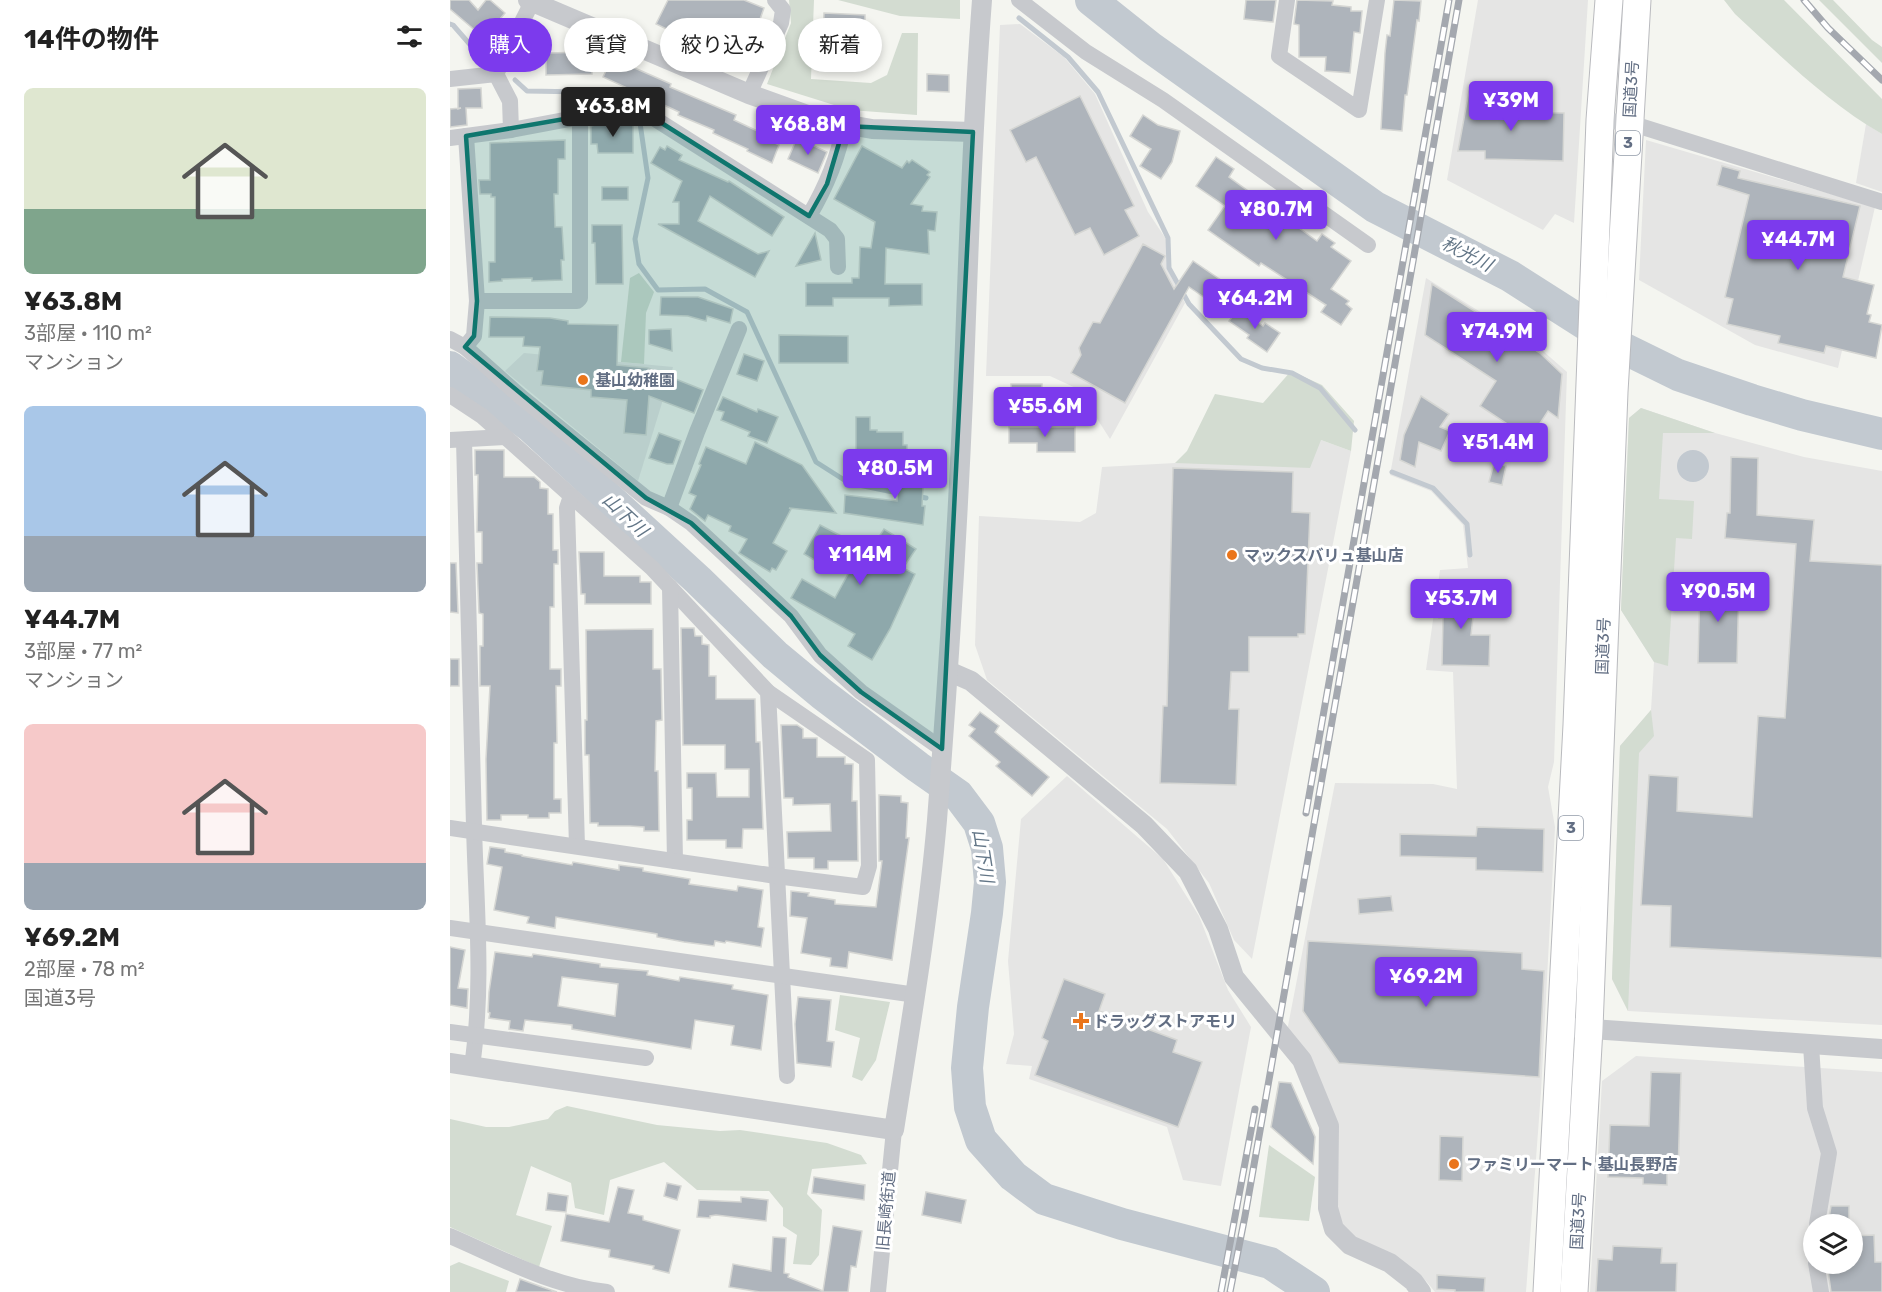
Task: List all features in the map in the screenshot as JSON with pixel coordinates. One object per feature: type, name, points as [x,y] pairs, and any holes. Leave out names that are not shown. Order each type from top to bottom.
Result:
[{"type":"highway","name":"国道3号","points":[[1547,1292],[1559,1028],[1577,725],[1600,120],[1609,0]]},
{"type":"highway","name":"国道3号","points":[[1574,1292],[1589,1028],[1614,382],[1637,0]]},
{"type":"street","points":[[749,94],[781,23],[783,10],[775,0]]},
{"type":"street","points":[[450,1063],[894,1130],[916,995],[937,823],[963,397],[973,132],[982,0]]},
{"type":"street","points":[[1019,0],[1086,52],[1163,100],[1368,245]]},
{"type":"street","points":[[1287,0],[1279,56],[1359,110],[1377,0]]},
{"type":"street","points":[[496,74],[531,1],[749,94],[822,120],[844,126],[872,129],[973,132]]},
{"type":"street","points":[[450,80],[496,74]]},
{"type":"street","points":[[496,74],[510,101],[511,130]]},
{"type":"street","points":[[838,267],[837,239],[830,230],[641,110],[628,108],[511,130],[458,137],[477,301],[474,336],[457,343],[645,498],[669,508],[691,523],[791,616],[820,655],[861,692],[942,754]]},
{"type":"street","points":[[477,301],[577,301],[579,298],[579,117]]},
{"type":"street","points":[[1600,120],[1630,123],[1882,202]]},
{"type":"street","points":[[809,216],[828,184],[840,151],[844,126]]},
{"type":"street","points":[[669,508],[739,329]]},
{"type":"street","points":[[450,395],[482,416],[652,568],[768,692],[867,760],[869,866],[862,887],[450,828]]},
{"type":"street","points":[[472,1066],[477,1035],[479,932],[457,440],[505,437]]},
{"type":"street","points":[[571,496],[567,508],[577,846]]},
{"type":"street","points":[[670,587],[675,861]]},
{"type":"street","points":[[948,671],[970,681],[1144,825],[1188,871],[1218,929],[1234,977],[1302,1060],[1329,1126],[1328,1208],[1334,1229],[1350,1245],[1390,1263],[1413,1281],[1421,1292]]},
{"type":"street","points":[[768,692],[787,1076]]},
{"type":"street","points":[[450,928],[916,995]]},
{"type":"street","points":[[1559,1028],[1589,1028],[1882,1049]]},
{"type":"street","points":[[450,1032],[646,1058]]},
{"type":"street","points":[[1811,1045],[1815,1108],[1829,1153],[1819,1214]]},
{"type":"street","name":"旧長崎街道","points":[[878,1292],[894,1130]]},
{"type":"street","points":[[450,1236],[546,1278],[585,1290],[607,1292]]},
{"type":"street","points":[[1818,1274],[1821,1292]]},
{"type":"highlighted area","points":[[628,108],[641,110],[809,216],[827,184],[844,126],[973,132],[942,749],[861,692],[820,655],[791,616],[691,523],[646,498],[465,347],[474,336],[477,301],[466,136]]},
{"type":"shaded area","points":[[789,0],[814,0],[813,18],[798,18],[798,72],[811,72],[811,79],[871,83],[887,75],[902,33],[918,33],[917,115],[850,110],[767,84],[772,72],[786,72],[786,36],[791,23]]},
{"type":"shaded area","points":[[838,0],[960,0],[960,19],[900,16]]},
{"type":"shaded area","points":[[1478,0],[1588,0],[1574,223],[1555,214],[1543,230],[1447,180]]},
{"type":"shaded area","points":[[1724,0],[1784,0],[1882,99],[1882,134],[1842,108],[1805,78],[1735,14]]},
{"type":"shaded area","points":[[1819,0],[1833,0],[1872,40],[1882,47],[1882,63]]},
{"type":"shaded area","points":[[1020,24],[1064,57],[1095,94],[1148,212],[1166,239],[1167,269],[1185,303],[1110,439],[1078,389],[1050,376],[986,376],[1000,25]]},
{"type":"shaded area","points":[[1866,124],[1882,134],[1882,192],[1856,183]]},
{"type":"shaded area","points":[[1646,140],[1875,207],[1838,368],[1755,345],[1639,280]]},
{"type":"shaded area","points":[[639,273],[654,292],[646,313],[644,364],[621,362],[630,278]]},
{"type":"shaded area","points":[[1426,278],[1543,351],[1567,372],[1554,762],[1548,787],[1555,827],[1541,1092],[1526,1292],[1435,1292],[1426,1281],[1402,1262],[1348,1235],[1337,1219],[1338,1128],[1287,1031],[1335,783],[1433,784],[1457,789],[1453,672],[1426,670],[1440,570],[1468,568],[1463,525],[1431,491],[1390,475]]},
{"type":"shaded area","points":[[524,353],[673,367],[638,481],[505,371]]},
{"type":"shaded area","points":[[1291,371],[1322,385],[1354,421],[1351,451],[1321,440],[1310,468],[1175,463],[1187,451],[1215,394],[1263,403]]},
{"type":"shaded area","points":[[1641,408],[1715,433],[1804,457],[1882,471],[1882,1025],[1628,1011],[1612,979],[1620,746],[1651,710],[1654,662],[1621,610],[1629,418]]},
{"type":"shaded area","points":[[1641,408],[1715,433],[1663,433],[1659,499],[1694,501],[1692,539],[1676,538],[1668,666],[1654,662],[1621,610],[1629,418]]},
{"type":"shaded area","points":[[1321,440],[1351,451],[1252,959],[1234,940],[1209,883],[1167,829],[987,680],[975,645],[979,516],[1080,522],[1096,513],[1102,467],[1175,463]]},
{"type":"shaded area","points":[[1693,450],[1704,455],[1709,466],[1704,477],[1693,482],[1682,477],[1677,466],[1682,455]]},
{"type":"shaded area","points":[[1651,710],[1654,736],[1639,753],[1628,1011],[1612,979],[1620,746]]},
{"type":"shaded area","points":[[1067,776],[1163,859],[1199,916],[1228,990],[1251,1027],[1221,1186],[1183,1180],[1167,1127],[1029,1079],[1032,1066],[1006,1064],[1014,1034],[1008,961],[1021,819]]},
{"type":"shaded area","points":[[840,995],[890,1002],[876,1060],[862,1081],[852,1077],[860,1038],[835,1030]]},
{"type":"shaded area","points":[[1636,1056],[1882,1072],[1882,1292],[1590,1292],[1602,1081]]},
{"type":"shaded area","points":[[567,1106],[657,1125],[720,1131],[740,1130],[827,1143],[861,1155],[867,1164],[812,1169],[807,1194],[822,1210],[819,1255],[811,1265],[793,1264],[797,1235],[783,1226],[783,1208],[769,1191],[697,1190],[664,1162],[610,1180],[604,1215],[575,1208],[571,1183],[531,1166],[516,1215],[552,1226],[539,1267],[450,1227],[450,1119],[486,1127],[509,1127],[548,1119],[555,1111]]},
{"type":"shaded area","points":[[1269,1145],[1315,1177],[1309,1221],[1259,1217]]},
{"type":"shaded area","points":[[459,1262],[509,1281],[506,1292],[450,1292],[450,1266]]},
{"type":"building","points":[[450,0],[469,0],[478,10],[486,0],[490,0],[505,13],[501,18],[468,18],[468,24],[450,9]]},
{"type":"building","points":[[668,0],[744,0],[764,8],[760,18],[660,18],[660,26],[656,24]]},
{"type":"building","points":[[1246,0],[1276,0],[1273,22],[1244,19]]},
{"type":"building","points":[[1297,0],[1333,1],[1332,5],[1351,7],[1351,11],[1362,11],[1360,33],[1354,32],[1350,73],[1325,71],[1326,57],[1299,57],[1299,25],[1294,24]]},
{"type":"building","points":[[1394,0],[1421,1],[1407,95],[1405,95],[1402,131],[1381,129],[1385,53],[1387,35],[1390,36]]},
{"type":"building","points":[[824,13],[865,15],[865,18],[824,18]]},
{"type":"building","points":[[552,53],[564,53],[564,72],[592,72],[592,74],[546,75],[546,72],[552,72]]},
{"type":"building","points":[[605,72],[644,72],[671,84],[670,87],[736,115],[734,120],[766,135],[765,138],[779,145],[772,163],[713,133],[714,130],[678,115],[679,112],[603,77]]},
{"type":"building","points":[[927,74],[949,75],[949,92],[927,91]]},
{"type":"building","points":[[481,88],[482,108],[466,108],[467,125],[450,127],[450,109],[458,108],[458,89]]},
{"type":"building","points":[[1469,91],[1490,91],[1489,111],[1564,113],[1563,161],[1485,159],[1485,151],[1458,151]]},
{"type":"building","points":[[1080,96],[1134,206],[1125,210],[1139,236],[1104,255],[1090,228],[1075,235],[1036,157],[1026,162],[1010,130]]},
{"type":"building","points":[[1143,115],[1158,125],[1180,131],[1172,162],[1161,179],[1140,166],[1151,149],[1130,136]]},
{"type":"building","points":[[633,124],[633,153],[598,153],[597,144],[591,144],[591,126]]},
{"type":"building","points":[[797,138],[827,152],[818,173],[788,159]]},
{"type":"building","points":[[565,140],[565,159],[558,159],[558,194],[554,194],[555,227],[562,227],[564,260],[561,260],[562,280],[532,281],[532,278],[489,282],[489,262],[495,262],[495,197],[491,197],[491,194],[480,194],[479,180],[490,180],[490,143]]},
{"type":"building","points":[[667,146],[682,155],[679,160],[729,181],[784,217],[772,236],[710,196],[698,221],[758,254],[769,251],[755,277],[658,224],[679,224],[679,202],[673,202],[682,181],[651,163],[660,147],[665,150]]},
{"type":"building","points":[[862,146],[902,168],[907,161],[909,163],[912,160],[930,172],[927,175],[930,177],[911,204],[923,206],[922,211],[937,212],[935,231],[928,230],[929,254],[886,248],[885,284],[922,284],[922,305],[889,306],[889,298],[833,298],[833,306],[806,306],[806,283],[852,283],[852,278],[859,278],[860,247],[871,248],[875,222],[834,199]]},
{"type":"building","points":[[1216,157],[1234,169],[1229,177],[1317,241],[1322,234],[1335,243],[1331,247],[1351,261],[1331,289],[1349,301],[1346,304],[1352,309],[1341,325],[1321,312],[1326,305],[1261,263],[1259,266],[1208,230],[1225,206],[1196,186]]},
{"type":"building","points":[[1722,166],[1740,171],[1738,178],[1860,206],[1843,277],[1874,285],[1867,314],[1871,315],[1869,322],[1882,325],[1876,358],[1826,346],[1824,353],[1778,343],[1780,336],[1727,324],[1733,299],[1725,297],[1749,195],[1717,185]]},
{"type":"building","points":[[602,187],[628,187],[628,200],[602,200]]},
{"type":"building","points":[[592,225],[622,225],[623,284],[596,284]]},
{"type":"building","points":[[815,233],[821,260],[796,266]]},
{"type":"building","points":[[1143,244],[1165,256],[1161,264],[1174,289],[1193,261],[1231,287],[1226,294],[1236,301],[1227,313],[1189,287],[1125,403],[1071,373],[1081,355],[1079,348],[1093,322],[1100,323]]},
{"type":"building","points":[[1432,284],[1540,353],[1562,374],[1558,418],[1548,411],[1530,439],[1480,406],[1496,381],[1425,335]]},
{"type":"building","points":[[661,297],[698,297],[733,309],[730,323],[707,316],[706,321],[688,316],[660,315]]},
{"type":"building","points":[[1238,309],[1263,326],[1265,323],[1280,333],[1267,352],[1229,321]]},
{"type":"building","points":[[490,317],[550,318],[568,321],[568,324],[618,325],[617,365],[648,368],[703,390],[694,413],[649,396],[646,435],[624,433],[627,400],[591,397],[591,390],[541,385],[543,371],[537,371],[540,347],[523,346],[524,337],[489,337]]},
{"type":"building","points":[[671,329],[672,351],[649,344],[649,330]]},
{"type":"building","points":[[779,335],[848,336],[848,363],[779,363]]},
{"type":"building","points":[[744,354],[764,361],[757,381],[737,374]]},
{"type":"building","points":[[1011,384],[1042,384],[1042,399],[1011,400]]},
{"type":"building","points":[[1421,396],[1449,414],[1440,427],[1450,431],[1441,451],[1419,442],[1415,467],[1400,460],[1404,435]]},
{"type":"building","points":[[723,397],[757,412],[758,409],[778,417],[767,443],[748,436],[750,432],[721,420],[724,412],[717,410]]},
{"type":"building","points":[[856,417],[870,417],[870,430],[903,432],[903,445],[907,445],[907,463],[876,463],[876,457],[856,457]]},
{"type":"building","points":[[1009,427],[1075,427],[1075,452],[1037,452],[1037,443],[1009,443]]},
{"type":"building","points":[[659,433],[681,441],[673,464],[649,458]]},
{"type":"building","points":[[755,442],[802,465],[836,513],[789,508],[791,509],[773,543],[787,551],[776,570],[772,568],[770,572],[739,553],[747,539],[729,531],[731,526],[708,515],[705,521],[690,509],[696,496],[689,493],[706,447],[746,464]]},
{"type":"building","points":[[475,450],[504,450],[504,477],[534,477],[540,482],[540,488],[548,489],[548,514],[553,514],[553,550],[558,550],[558,564],[554,564],[554,607],[550,607],[550,669],[561,669],[561,686],[556,686],[557,743],[554,743],[554,799],[561,799],[561,813],[549,813],[549,818],[501,815],[501,820],[487,820],[486,759],[490,686],[480,686],[483,614],[479,613],[477,563],[482,563],[482,532],[477,532],[478,475],[475,475]]},
{"type":"building","points":[[1731,457],[1758,458],[1757,515],[1814,520],[1810,561],[1882,565],[1882,958],[1670,947],[1671,906],[1641,905],[1649,775],[1678,777],[1677,811],[1752,817],[1758,716],[1785,718],[1796,544],[1725,538],[1727,513],[1730,513]]},
{"type":"building","points":[[1494,463],[1506,466],[1502,485],[1489,482]]},
{"type":"building","points":[[899,465],[924,467],[923,525],[844,513],[845,495],[897,501]]},
{"type":"building","points":[[1173,468],[1293,472],[1292,512],[1310,513],[1305,634],[1298,634],[1298,637],[1249,637],[1249,672],[1231,672],[1229,709],[1239,709],[1236,785],[1160,783],[1163,706],[1167,706]]},
{"type":"building","points":[[820,525],[870,551],[884,529],[916,549],[903,568],[915,574],[890,629],[872,660],[848,646],[855,634],[791,598],[802,579],[835,598],[848,574],[822,561],[821,564],[804,554]]},
{"type":"building","points":[[579,552],[604,552],[604,576],[640,576],[640,582],[651,582],[651,604],[585,604],[585,594],[581,594]]},
{"type":"building","points":[[450,563],[456,563],[458,613],[450,612]]},
{"type":"building","points":[[1443,581],[1464,584],[1462,597],[1475,599],[1471,635],[1490,635],[1489,666],[1442,665],[1443,618],[1439,618]]},
{"type":"building","points":[[1700,583],[1739,584],[1737,663],[1698,663]]},
{"type":"building","points":[[681,628],[694,628],[695,636],[702,636],[702,644],[709,645],[709,676],[716,676],[716,699],[755,699],[756,742],[760,742],[763,829],[743,829],[742,848],[726,848],[726,840],[687,840],[687,820],[692,820],[692,788],[687,788],[687,773],[716,773],[717,797],[749,797],[749,769],[725,769],[725,745],[683,745]]},
{"type":"building","points":[[653,629],[653,669],[661,669],[662,720],[656,721],[655,771],[658,771],[659,831],[644,831],[644,827],[598,826],[598,823],[590,823],[589,755],[585,755],[586,630]]},
{"type":"building","points":[[450,659],[459,659],[459,686],[450,686]]},
{"type":"building","points":[[980,712],[999,726],[995,732],[1049,777],[1032,796],[996,766],[1000,762],[969,736],[975,729],[969,725]]},
{"type":"building","points":[[781,725],[797,725],[803,729],[803,738],[817,738],[817,757],[845,757],[845,764],[853,764],[852,801],[857,801],[858,861],[828,861],[828,869],[814,869],[814,858],[788,858],[787,832],[831,831],[830,804],[793,805],[793,798],[784,798]]},
{"type":"building","points":[[879,795],[901,796],[901,802],[908,803],[906,838],[909,838],[892,960],[849,952],[847,968],[830,966],[831,958],[801,953],[807,918],[790,916],[791,891],[835,900],[835,904],[876,907],[882,861],[879,861]]},
{"type":"building","points":[[1477,827],[1544,829],[1543,872],[1476,870],[1476,858],[1400,856],[1400,834],[1476,836]]},
{"type":"building","points":[[490,847],[505,849],[505,852],[522,856],[572,865],[573,862],[619,870],[619,865],[643,868],[643,871],[690,879],[689,884],[737,891],[738,886],[763,890],[758,927],[764,928],[761,947],[726,941],[725,943],[715,941],[714,946],[684,942],[657,937],[657,934],[556,917],[555,928],[527,923],[529,917],[494,910],[502,867],[487,864]]},
{"type":"building","points":[[1391,896],[1393,911],[1359,914],[1358,899]]},
{"type":"building","points":[[1308,941],[1522,953],[1522,969],[1544,971],[1539,1077],[1339,1063],[1303,1011]]},
{"type":"building","points":[[450,947],[465,950],[458,988],[468,989],[467,1008],[450,1005]]},
{"type":"building","points":[[495,952],[532,957],[533,954],[600,964],[600,967],[648,971],[647,975],[679,981],[680,977],[733,985],[732,989],[768,995],[761,1050],[731,1045],[734,1026],[695,1020],[691,1049],[572,1029],[572,1025],[525,1020],[523,1031],[509,1029],[510,1021],[489,1018],[489,992]],"holes":[[[562,977],[618,984],[615,1016],[558,1006]]]},
{"type":"building","points":[[1064,979],[1105,994],[1099,1011],[1177,1040],[1173,1052],[1202,1062],[1178,1127],[1035,1075],[1048,1041],[1042,1038]]},
{"type":"building","points":[[798,997],[831,1000],[827,1041],[834,1042],[831,1067],[797,1063],[795,1024]]},
{"type":"building","points":[[1651,1072],[1681,1073],[1678,1173],[1667,1173],[1667,1185],[1643,1184],[1643,1178],[1608,1177],[1610,1125],[1649,1126]]},
{"type":"building","points":[[1279,1082],[1291,1083],[1315,1137],[1313,1164],[1271,1127]]},
{"type":"building","points":[[1440,1136],[1463,1137],[1462,1181],[1439,1180]]},
{"type":"building","points":[[814,1177],[865,1185],[864,1200],[812,1193]]},
{"type":"building","points":[[667,1183],[681,1186],[677,1200],[664,1196]]},
{"type":"building","points":[[618,1187],[634,1190],[628,1213],[643,1216],[643,1220],[680,1230],[669,1273],[653,1269],[654,1266],[609,1257],[610,1250],[561,1241],[566,1214],[609,1222]]},
{"type":"building","points":[[926,1192],[966,1200],[961,1223],[922,1215]]},
{"type":"building","points":[[548,1193],[568,1196],[566,1212],[546,1210]]},
{"type":"building","points":[[741,1197],[768,1200],[766,1221],[716,1215],[710,1218],[697,1217],[699,1200],[741,1202]]},
{"type":"building","points":[[1831,1206],[1849,1206],[1849,1214],[1830,1214]]},
{"type":"building","points":[[833,1226],[862,1231],[856,1267],[851,1266],[848,1292],[760,1292],[729,1287],[733,1264],[771,1271],[773,1237],[786,1238],[784,1273],[789,1274],[788,1277],[823,1291]]},
{"type":"building","points":[[1874,1235],[1875,1262],[1882,1262],[1882,1292],[1831,1292],[1829,1274],[1863,1274],[1863,1236]]},
{"type":"building","points":[[1613,1246],[1662,1248],[1661,1263],[1677,1263],[1676,1292],[1596,1292],[1598,1259],[1612,1260]]},
{"type":"building","points":[[1437,1275],[1485,1278],[1484,1292],[1455,1292],[1455,1290],[1437,1289]]},
{"type":"building","points":[[520,1279],[542,1287],[557,1292],[516,1292]]},
{"type":"waterway","name":"秋光川","points":[[1091,0],[1150,47],[1375,207],[1510,276],[1623,348],[1678,375],[1752,400],[1802,415],[1882,434]]},
{"type":"waterway","points":[[1019,18],[1068,57],[1098,92],[1168,238],[1169,268],[1189,304],[1241,359],[1262,368],[1292,373],[1320,388],[1355,430]]},
{"type":"waterway","points":[[450,24],[468,42]]},
{"type":"waterway","points":[[515,80],[527,91],[584,92],[612,100]]},
{"type":"waterway","points":[[640,123],[648,178],[635,239],[639,264],[658,290],[705,289],[747,312],[816,462],[849,483],[903,494]]},
{"type":"waterway","name":"山下川","points":[[450,367],[531,427],[698,580],[775,655],[822,694],[958,795],[979,823],[987,848],[990,882],[967,1068],[970,1107],[981,1140],[1013,1176],[1044,1199],[1122,1224],[1270,1263],[1314,1292]]},
{"type":"waterway","points":[[1392,472],[1433,488],[1467,524],[1470,555]]},
{"type":"waterway","points":[[915,496],[926,498]]},
{"type":"railway","points":[[1306,813],[1449,0]]},
{"type":"railway","points":[[1230,1292],[1459,0]]},
{"type":"railway","points":[[1804,0],[1828,28],[1882,80]]},
{"type":"railway","points":[[1221,1292],[1255,1109]]},
{"type":"place","name":"基山幼稚園","points":[[583,380]]},
{"type":"place","name":"マックスバリュ基山店","points":[[1232,555]]},
{"type":"place","name":"ドラッグストアモリ","points":[[1081,1021]]},
{"type":"place","name":"ファミリーマート 基山長野店","points":[[1454,1164]]}]
